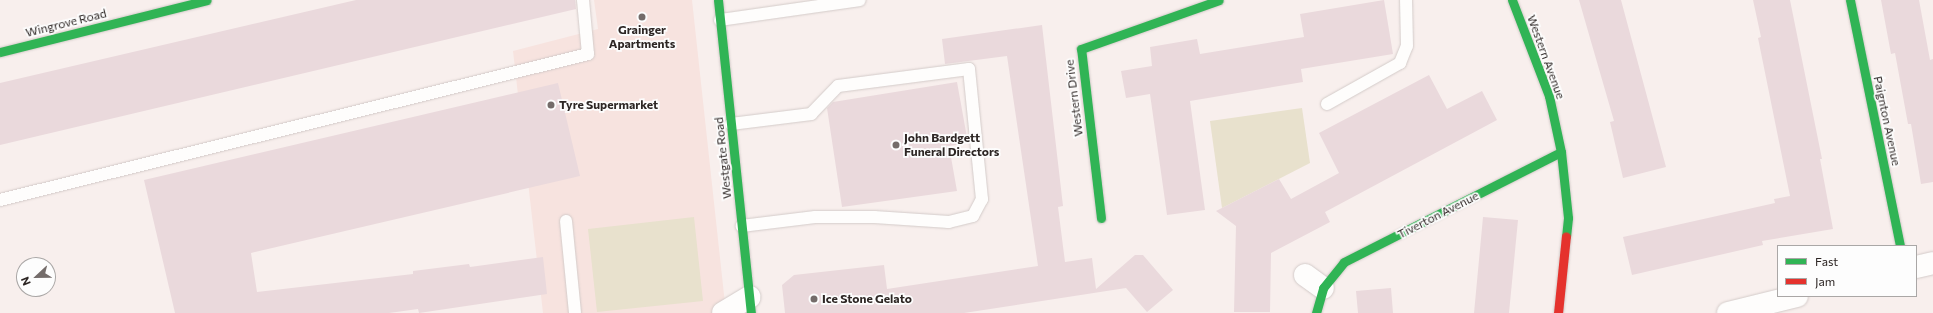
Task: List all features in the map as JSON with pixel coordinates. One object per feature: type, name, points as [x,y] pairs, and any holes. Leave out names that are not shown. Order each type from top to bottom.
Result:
[{"type":"street","name":"Wingrove Road","points":[[0,52],[207,0]]},
{"type":"street","name":"Westgate Road","points":[[718,0],[750,305]]},
{"type":"street","name":"Western Drive","points":[[1101,218],[1081,49],[1218,0]]},
{"type":"street","name":"Western Avenue","points":[[1512,0],[1549,96],[1561,152],[1568,218],[1558,313]]},
{"type":"street","name":"Paignton Avenue","points":[[1850,0],[1900,245]]},
{"type":"street","name":"Tiverton Avenue","points":[[1316,313],[1323,288],[1344,262],[1561,152]]},
{"type":"street","points":[[1917,267],[1933,263]]},
{"type":"street","points":[[1305,275],[1323,288]]},
{"type":"street","points":[[1728,313],[1793,297]]},
{"type":"street","points":[[723,313],[750,305]]},
{"type":"lane","points":[[0,200],[588,54],[582,0]]},
{"type":"lane","points":[[720,20],[860,0]]},
{"type":"lane","points":[[1327,104],[1400,63],[1406,46],[1406,0]]},
{"type":"lane","points":[[731,124],[811,114],[838,86],[969,69],[982,199],[973,216],[949,222],[874,217],[816,217],[742,226]]},
{"type":"lane","points":[[566,221],[575,313]]},
{"type":"shaded area","points":[[594,0],[692,0],[726,313],[543,313],[513,51],[598,29]]},
{"type":"shaded area","points":[[1302,108],[1310,163],[1222,208],[1210,121]]},
{"type":"shaded area","points":[[694,217],[703,301],[597,312],[588,229]]},
{"type":"building","points":[[356,0],[575,0],[576,9],[0,145],[0,83]]},
{"type":"building","points":[[1384,0],[1393,54],[1301,69],[1303,82],[1190,101],[1205,210],[1167,215],[1150,94],[1126,98],[1121,71],[1152,66],[1150,47],[1197,39],[1200,54],[1304,37],[1300,14]]},
{"type":"building","points":[[1579,0],[1621,0],[1666,167],[1623,178],[1610,122],[1614,121]]},
{"type":"building","points":[[1753,0],[1790,0],[1822,159],[1820,159],[1833,229],[1762,241],[1763,245],[1632,275],[1623,237],[1775,203],[1774,199],[1790,196],[1758,38],[1761,37]]},
{"type":"building","points":[[1881,0],[1919,0],[1930,60],[1933,59],[1933,182],[1921,184],[1911,124],[1908,124],[1895,53],[1891,54]]},
{"type":"building","points":[[1042,25],[1063,206],[1058,207],[1065,262],[1092,258],[1096,289],[1135,255],[1143,255],[1173,290],[1147,312],[1126,288],[964,313],[785,313],[782,285],[794,275],[884,265],[887,289],[1038,266],[1007,56],[945,64],[942,39]]},
{"type":"building","points":[[1429,75],[1447,109],[1482,91],[1497,120],[1325,212],[1330,222],[1271,253],[1270,312],[1234,312],[1236,226],[1216,211],[1279,179],[1291,199],[1339,173],[1319,133]]},
{"type":"building","name":"John Bardgett Funeral Directors","points":[[957,82],[968,143],[949,146],[957,191],[842,207],[827,108],[833,102]]},
{"type":"building","points":[[558,83],[580,176],[251,253],[257,292],[413,274],[413,271],[469,264],[470,267],[543,257],[547,294],[419,313],[418,309],[389,313],[175,313],[144,180]]},
{"type":"building","points":[[1483,217],[1518,220],[1509,313],[1474,313]]},
{"type":"building","points":[[1391,288],[1393,313],[1358,313],[1356,291]]},
{"type":"traffic: fast","points":[[0,52],[207,0]]},
{"type":"traffic: fast","points":[[718,0],[751,313]]},
{"type":"traffic: fast","points":[[1101,218],[1081,49],[1219,0]]},
{"type":"traffic: fast","points":[[1512,0],[1549,96],[1561,152],[1568,218],[1566,236]]},
{"type":"traffic: fast","points":[[1850,0],[1900,245]]},
{"type":"traffic: fast","points":[[1316,313],[1323,288],[1344,262],[1561,152]]},
{"type":"traffic: jam","points":[[1558,313],[1566,236]]},
{"type":"place","name":"Grainger Apartments","points":[[642,17]]},
{"type":"place","name":"Tyre Supermarket","points":[[551,105]]},
{"type":"place","name":"John Bardgett Funeral Directors","points":[[896,145]]},
{"type":"place","name":"Ice Stone Gelato","points":[[814,299]]}]
